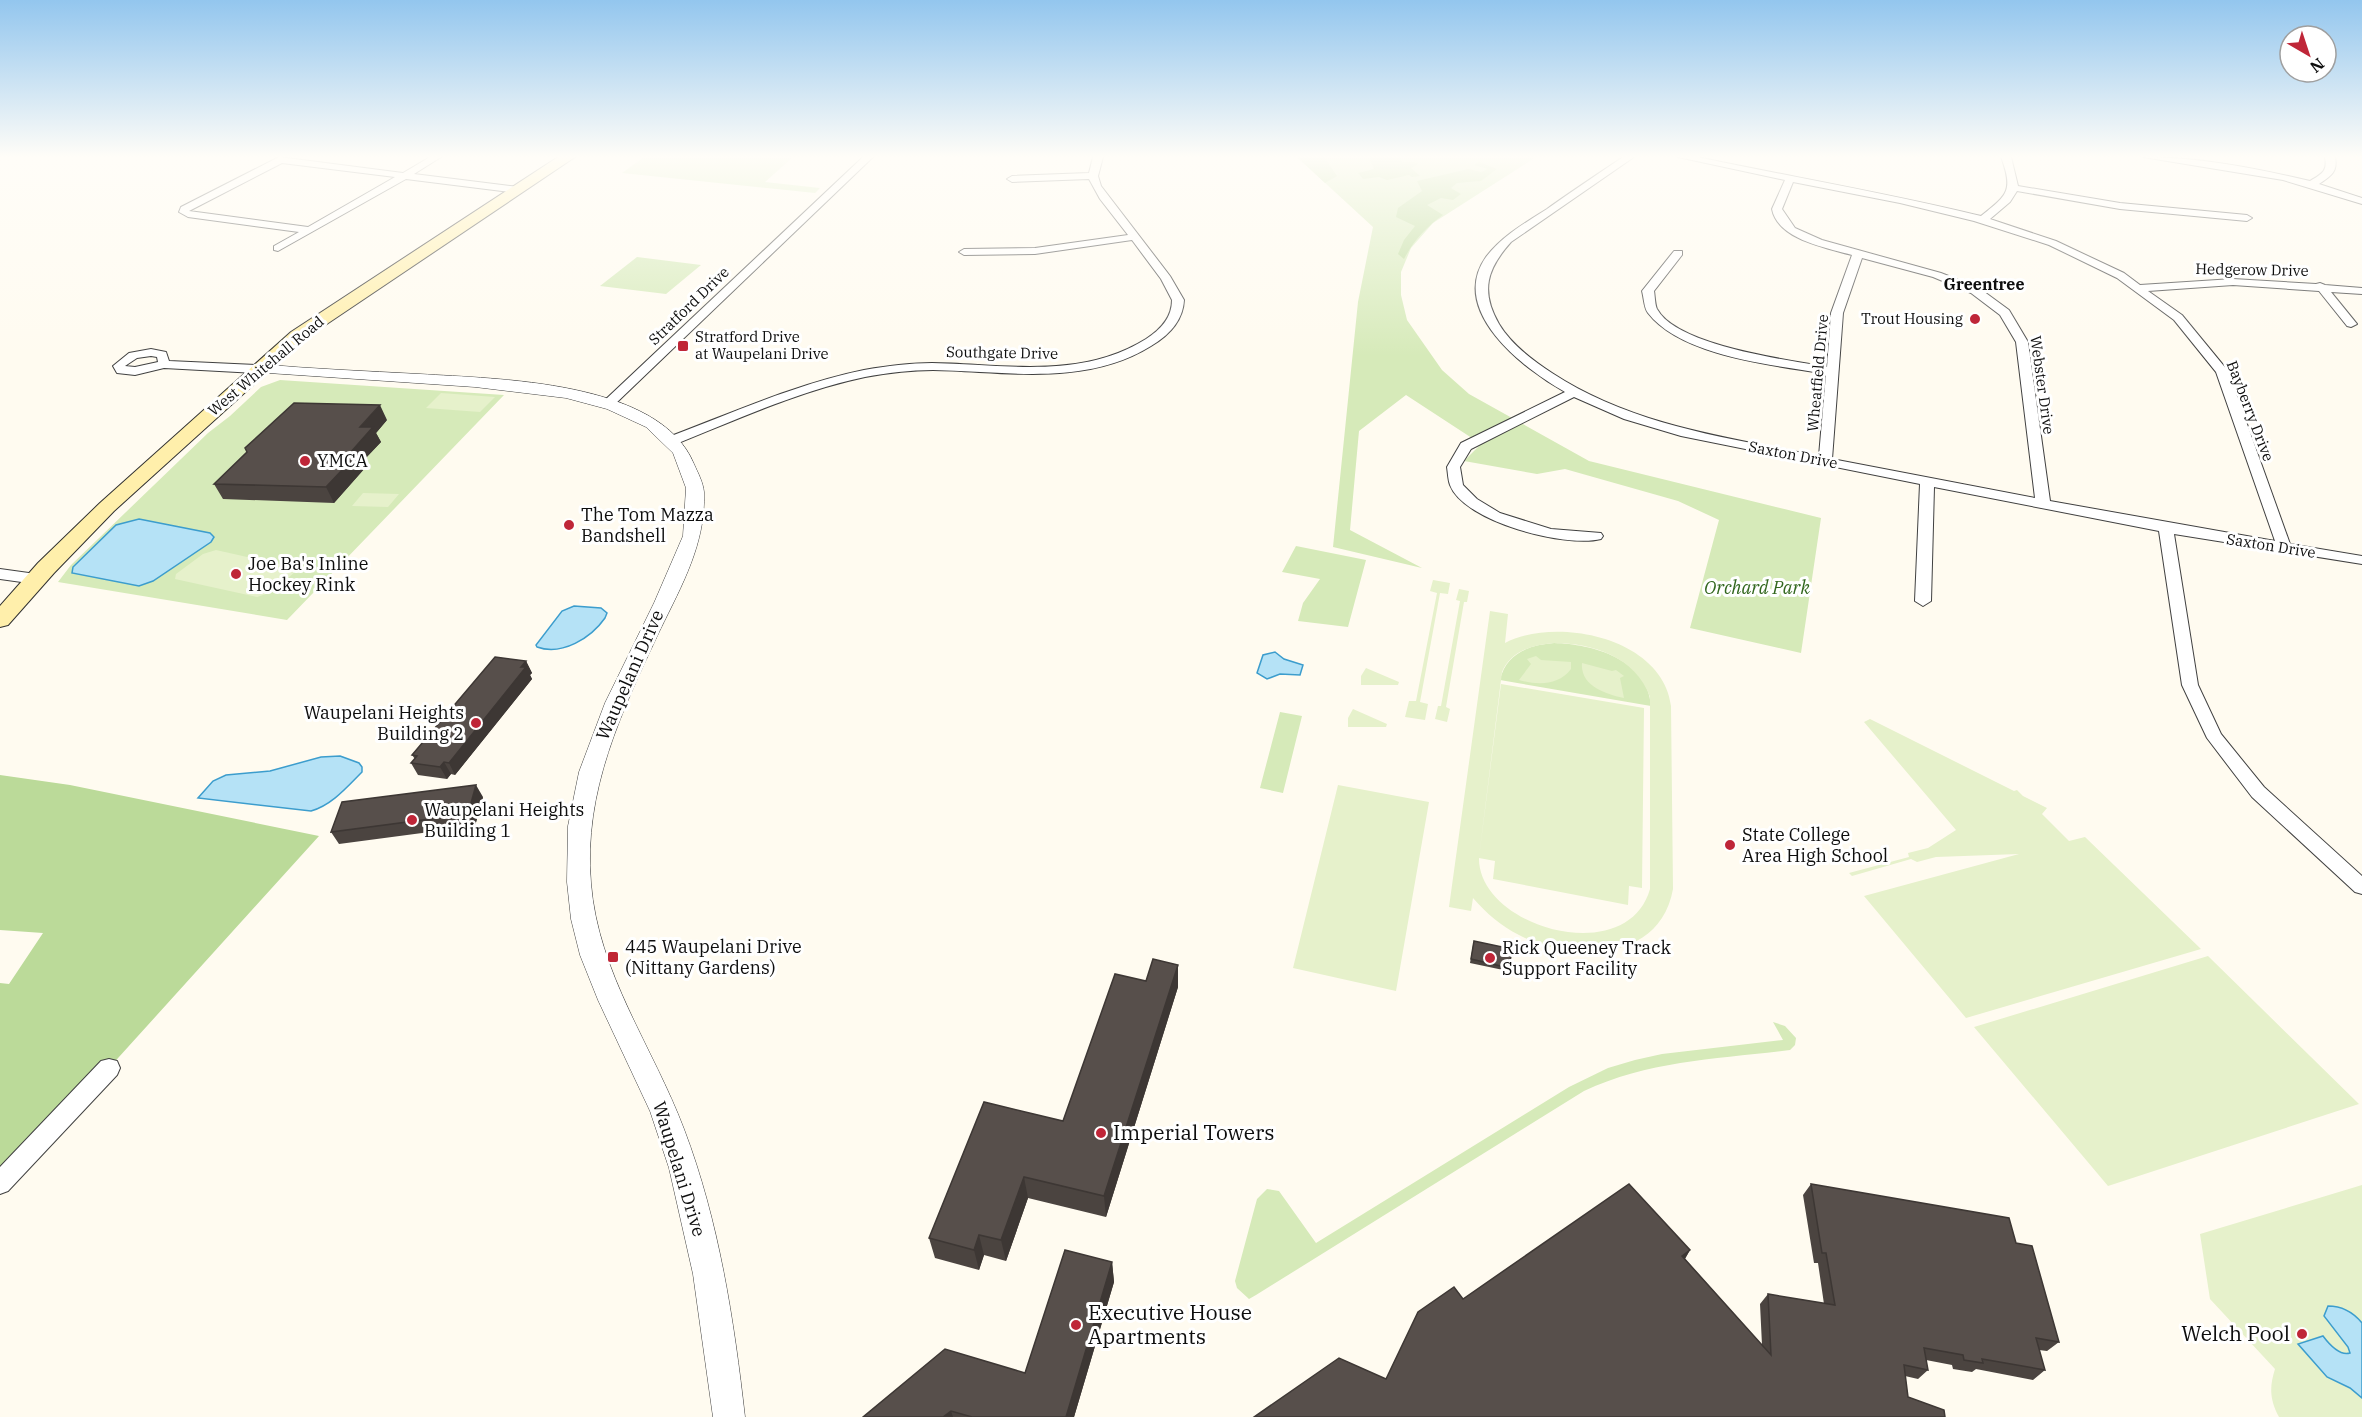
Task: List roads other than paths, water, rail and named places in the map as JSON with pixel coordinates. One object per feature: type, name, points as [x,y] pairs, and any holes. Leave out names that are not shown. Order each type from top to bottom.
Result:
[{"type":"main road","name":"West Whitehall Road","points":[[0,620],[36,579],[107,507],[258,369],[316,322],[468,223]]},
{"type":"street","points":[[257,223],[309,230]]},
{"type":"street","points":[[278,248],[321,223]]},
{"type":"street","name":"Stratford Drive","points":[[609,403],[799,223]]},
{"type":"street","name":"Southgate Drive","points":[[671,441],[813,387],[864,374],[940,367],[1042,371],[1082,367],[1124,356],[1149,343],[1168,327],[1174,319],[1178,300],[1168,280],[1123,223]]},
{"type":"street","name":"Saxton Drive","points":[[1532,223],[1507,240],[1494,254],[1483,277],[1485,307],[1500,334],[1541,372],[1574,392],[1618,412],[1684,433],[1825,462],[2166,528],[2362,560]]},
{"type":"street","name":"Webster Drive","points":[[1787,223],[1806,237],[1858,254],[1917,268],[1966,287],[1992,303],[2013,323],[2022,342],[2043,504]]},
{"type":"street","name":"Bayberry Drive","points":[[1991,223],[2076,255],[2141,288],[2189,326],[2208,348],[2222,371],[2284,548]]},
{"type":"street","points":[[964,252],[1035,250],[1134,237]]},
{"type":"street","points":[[1678,254],[1648,291],[1649,305],[1663,323],[1698,342],[1729,352],[1832,371]]},
{"type":"street","name":"Wheatfield Drive","points":[[1825,462],[1837,313],[1858,254]]},
{"type":"street","name":"Hedgerow Drive","points":[[2141,288],[2234,282],[2320,286],[2362,291]]},
{"type":"street","points":[[2320,286],[2350,324]]},
{"type":"street","name":"Waupelani Drive","points":[[164,364],[531,386],[572,393],[609,403],[642,418],[671,441],[685,461],[693,480],[697,506],[694,527],[685,554],[595,753],[582,808],[578,867],[582,910],[593,955],[655,1090],[672,1133],[689,1191],[713,1297],[729,1417]]},
{"type":"street","points":[[1574,392],[1466,446],[1457,457],[1454,473],[1456,483],[1479,508],[1513,525],[1577,539],[1596,536]]},
{"type":"street","points":[[1923,601],[1927,482]]},
{"type":"street","points":[[2166,528],[2190,685],[2215,738],[2258,792],[2362,887]]},
{"type":"street","points":[[0,574],[36,579]]},
{"type":"street","points":[[0,1183],[109,1068]]},
{"type":"water","points":[[139,519],[210,533],[214,537],[211,542],[153,581],[139,586],[72,573],[73,567],[116,525]]},
{"type":"water","points":[[574,606],[601,608],[607,613],[592,632],[575,643],[556,649],[537,647],[536,645],[562,611]]},
{"type":"water","points":[[1275,652],[1284,659],[1303,665],[1300,675],[1280,674],[1267,679],[1257,673],[1263,655]]},
{"type":"water","points":[[340,756],[359,763],[362,772],[332,800],[311,811],[198,798],[213,781],[226,775],[270,771],[321,757]]},
{"type":"water","points":[[2328,1306],[2347,1310],[2362,1323],[2362,1398],[2350,1388],[2327,1377],[2298,1344],[2323,1336],[2342,1353],[2350,1353],[2348,1347],[2324,1316]]},
{"type":"place","name":"Trout Housing","points":[[1975,319]]},
{"type":"place","name":"Stratford Drive at Waupelani Drive","points":[[683,346]]},
{"type":"place","name":"YMCA","points":[[305,461]]},
{"type":"place","name":"The Tom Mazza Bandshell","points":[[569,525]]},
{"type":"place","name":"Joe Ba's Inline Hockey Rink","points":[[236,574]]},
{"type":"place","name":"Waupelani Heights Building 2","points":[[476,723]]},
{"type":"place","name":"Waupelani Heights Building 1","points":[[412,820]]},
{"type":"place","name":"State College Area High School","points":[[1730,845]]},
{"type":"place","name":"445 Waupelani Drive (Nittany Gardens)","points":[[613,957]]},
{"type":"place","name":"Rick Queeney Track Support Facility","points":[[1490,958]]},
{"type":"place","name":"Imperial Towers","points":[[1101,1133]]},
{"type":"place","name":"Executive House Apartments","points":[[1076,1325]]},
{"type":"place","name":"Welch Pool","points":[[2302,1334]]},
{"type":"district","name":"Greentree","points":[[1984,284]]},
{"type":"park label","name":"Orchard Park","points":[[1757,588]]}]
